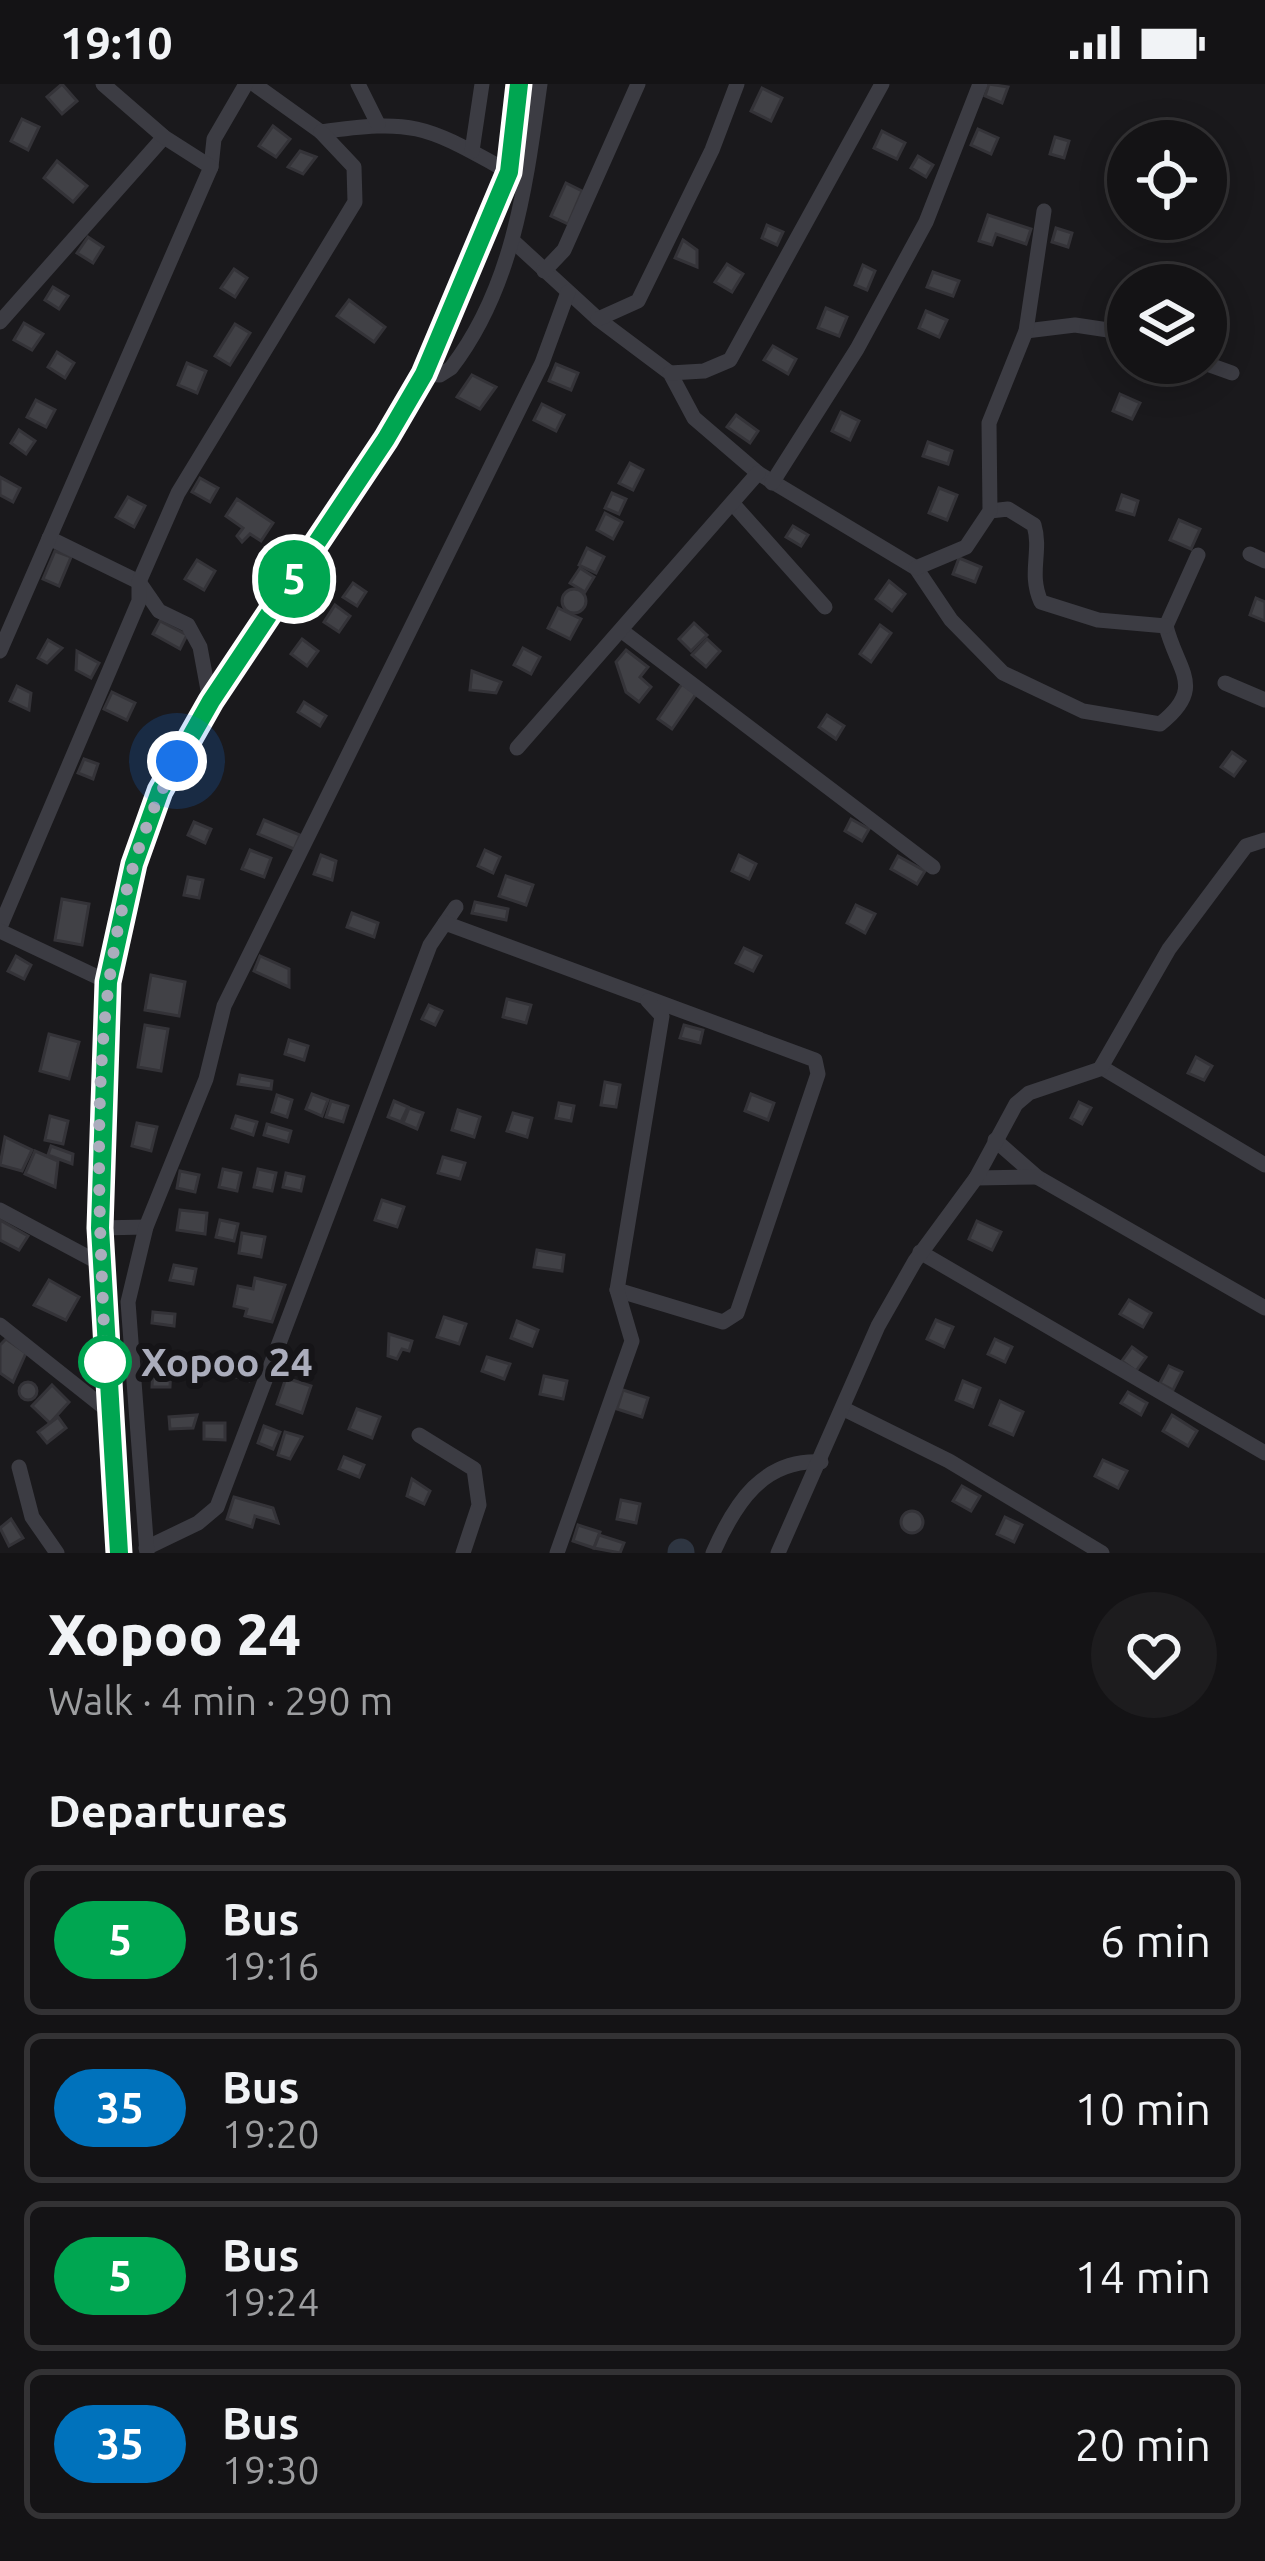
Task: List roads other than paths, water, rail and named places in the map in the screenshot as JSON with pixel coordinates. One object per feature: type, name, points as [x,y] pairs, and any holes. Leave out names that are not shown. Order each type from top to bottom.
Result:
[{"type":"main road","points":[[119,1553],[107,1410],[100,1228],[108,982],[134,864],[160,791],[211,701],[386,439],[424,374],[509,172],[519,84]]},
{"type":"street","points":[[103,84],[164,137],[211,167]]},
{"type":"street","points":[[0,651],[211,167],[214,139],[250,84],[321,132],[354,167],[358,184],[355,202],[178,493],[140,582],[139,601],[0,929],[108,982]]},
{"type":"street","points":[[358,84],[378,124]]},
{"type":"street","points":[[472,152],[482,84]]},
{"type":"street","points":[[424,374],[440,375],[465,350],[499,285],[513,241],[540,84]]},
{"type":"street","points":[[544,271],[564,250],[638,84]]},
{"type":"street","points":[[598,319],[638,301],[712,151],[736,84]]},
{"type":"street","points":[[670,374],[704,371],[730,360],[882,84]]},
{"type":"street","points":[[518,748],[734,505],[765,478],[926,222],[980,84]]},
{"type":"street","points":[[321,132],[378,124],[431,128],[509,172]]},
{"type":"street","points":[[0,322],[164,137]]},
{"type":"street","points":[[916,568],[966,547],[990,511],[989,423],[1025,332],[1044,212]]},
{"type":"street","points":[[513,241],[598,319],[670,374],[694,418],[765,478],[916,568],[952,620],[1003,673],[1083,711],[1160,724],[1178,710],[1187,689],[1166,626],[1198,555]]},
{"type":"street","points":[[456,907],[430,945],[218,1507],[147,1551],[128,1302],[146,1227],[206,1079],[224,1006],[542,363],[568,292]]},
{"type":"street","points":[[1025,332],[1075,325],[1107,330]]},
{"type":"street","points":[[1227,371],[1232,373]]},
{"type":"street","points":[[734,505],[825,607]]},
{"type":"street","points":[[990,511],[1008,509],[1034,525],[1039,541],[1032,581],[1041,602],[1098,620],[1166,626]]},
{"type":"street","points":[[49,538],[140,582],[159,611],[188,625],[200,647],[211,701]]},
{"type":"street","points":[[622,632],[933,867]]},
{"type":"street","points":[[1225,683],[1265,700]]},
{"type":"street","points":[[778,1553],[878,1326],[920,1252],[976,1178],[994,1140],[1029,1093],[1089,1076],[1101,1067],[1168,949],[1246,846],[1265,840]]},
{"type":"street","points":[[445,923],[815,1060],[818,1074],[737,1313],[723,1322],[617,1290]]},
{"type":"street","points":[[557,1553],[632,1341],[617,1290],[662,1016],[658,1007],[608,980]]},
{"type":"street","points":[[1101,1067],[1265,1165]]},
{"type":"street","points":[[994,1140],[1036,1177],[1265,1309]]},
{"type":"street","points":[[976,1178],[1036,1177]]},
{"type":"street","points":[[0,1210],[101,1264]]},
{"type":"street","points":[[100,1228],[146,1227]]},
{"type":"street","points":[[920,1252],[1265,1453]]},
{"type":"street","points":[[0,1324],[107,1410]]},
{"type":"street","points":[[844,1409],[949,1461],[1102,1553]]},
{"type":"street","points":[[419,1435],[474,1469],[479,1504],[463,1553]]},
{"type":"street","points":[[713,1553],[772,1470],[791,1461],[820,1462]]},
{"type":"street","points":[[19,1467],[32,1516],[57,1553]]},
{"type":"place","name":"Хороо 24","points":[[105,1362]]}]
